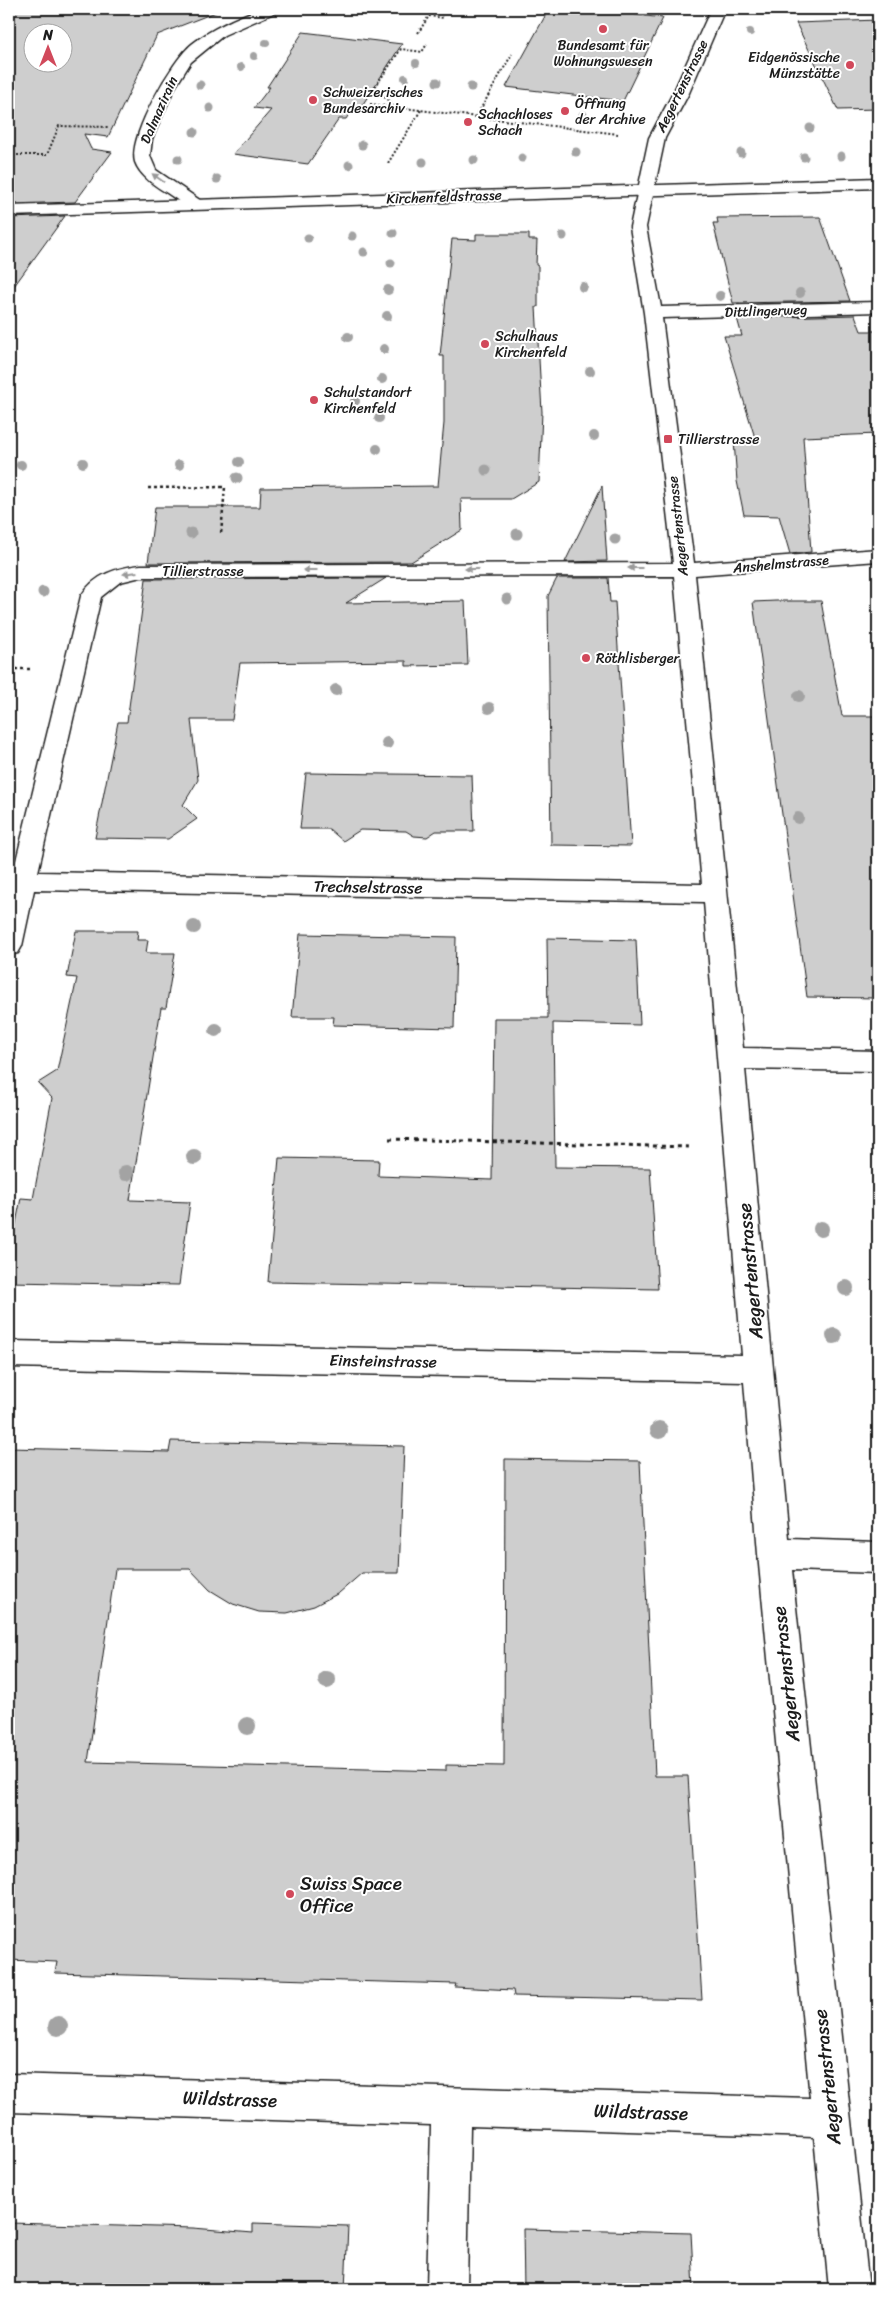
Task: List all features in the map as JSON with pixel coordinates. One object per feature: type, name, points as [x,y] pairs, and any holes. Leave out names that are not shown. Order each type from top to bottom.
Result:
[{"type":"street","name":"Dalmazirain","points":[[199,205],[156,178],[148,170],[142,159],[145,138],[177,68],[195,49],[223,31],[271,9]]},
{"type":"street","name":"Aegertenstrasse","points":[[718,9],[689,76],[657,138],[638,227],[654,313],[684,569],[714,894],[732,1058],[774,1554],[849,2289]]},
{"type":"street","name":"Kirchenfeldstrasse","points":[[9,211],[878,182]]},
{"type":"street","name":"Dittlingerweg","points":[[654,313],[878,307]]},
{"type":"street","name":"Anshelmstrasse","points":[[684,569],[716,569],[878,555]]},
{"type":"street","name":"Tillierstrasse","points":[[9,946],[91,596],[107,580],[121,574],[141,571],[684,569]]},
{"type":"street","name":"Trechselstrasse","points":[[23,881],[714,894]]},
{"type":"street","points":[[732,1058],[878,1061]]},
{"type":"street","name":"Einsteinstrasse","points":[[9,1354],[758,1369]]},
{"type":"street","points":[[774,1554],[878,1558]]},
{"type":"street","name":"Wildstrasse","points":[[9,2092],[831,2118]]},
{"type":"street","points":[[448,2289],[451,2105]]},
{"type":"path","points":[[418,33],[429,16],[444,18]]},
{"type":"path","points":[[394,107],[375,87],[400,49],[422,52],[427,44]]},
{"type":"path","points":[[476,117],[512,54]]},
{"type":"path","points":[[370,104],[622,135]]},
{"type":"path","points":[[384,170],[421,110]]},
{"type":"path","points":[[9,155],[47,155],[59,126],[111,127]]},
{"type":"path","points":[[148,488],[225,487],[221,536]]},
{"type":"path","points":[[9,669],[34,669]]},
{"type":"path","points":[[389,1139],[691,1147]]},
{"type":"building","points":[[9,9],[216,9],[216,12],[157,35],[108,137],[84,134],[91,149],[112,152],[75,202],[9,204]]},
{"type":"building","points":[[549,9],[587,9],[663,18],[623,101],[506,87]]},
{"type":"building","name":"Eidgenössische Münzstätte","points":[[878,20],[878,109],[838,110],[796,23]]},
{"type":"building","name":"Schweizerisches Bundesarchiv","points":[[303,32],[402,44],[361,107],[354,107],[346,119],[339,119],[308,164],[233,154],[271,110],[254,108],[270,87],[267,87]]},
{"type":"building","points":[[65,216],[9,293],[9,218]]},
{"type":"building","points":[[820,217],[850,301],[733,303],[713,223],[718,223],[717,218]]},
{"type":"building","points":[[476,234],[529,234],[529,240],[537,240],[538,307],[536,307],[542,412],[539,482],[511,499],[461,499],[462,530],[411,562],[148,563],[155,507],[260,507],[261,488],[438,486],[444,423],[444,356],[440,356],[452,239],[476,240]]},
{"type":"building","points":[[855,315],[861,331],[878,331],[878,434],[803,437],[811,552],[790,554],[779,516],[744,515],[737,481],[734,441],[756,441],[724,336],[742,336],[737,318]]},
{"type":"building","points":[[602,486],[607,561],[565,562]]},
{"type":"building","points":[[386,578],[346,603],[465,601],[468,665],[406,666],[406,661],[240,663],[232,720],[191,720],[198,780],[183,805],[197,819],[168,839],[95,838],[118,722],[127,722],[146,579]]},
{"type":"building","points":[[557,578],[608,578],[610,602],[615,602],[631,846],[551,845],[548,596]]},
{"type":"building","points":[[821,601],[842,716],[878,716],[878,998],[807,997],[753,602]]},
{"type":"building","points":[[306,773],[472,775],[474,831],[436,831],[427,837],[414,836],[406,831],[360,830],[343,841],[329,829],[300,829]]},
{"type":"building","points":[[76,931],[138,931],[137,940],[148,940],[146,953],[175,953],[166,1008],[161,1008],[130,1200],[190,1202],[179,1285],[9,1282],[9,1258],[21,1198],[33,1199],[52,1098],[38,1083],[57,1071],[77,978],[67,977]]},
{"type":"building","points":[[300,934],[456,937],[454,1028],[333,1025],[334,1017],[292,1017]]},
{"type":"building","points":[[547,938],[636,940],[640,1025],[553,1023],[555,1167],[650,1168],[658,1289],[268,1282],[279,1158],[379,1160],[378,1176],[492,1180],[494,1018],[548,1018]]},
{"type":"building","points":[[171,1441],[404,1446],[399,1573],[362,1573],[339,1593],[314,1606],[287,1613],[259,1612],[233,1604],[210,1590],[190,1569],[115,1569],[88,1762],[446,1771],[446,1765],[504,1766],[505,1459],[640,1461],[655,1776],[688,1776],[702,2000],[514,1996],[513,1990],[455,1987],[456,1984],[55,1973],[57,1962],[9,1960],[9,1448],[169,1452]]},
{"type":"building","points":[[9,2223],[193,2228],[253,2233],[253,2223],[348,2226],[345,2289],[9,2289]]},
{"type":"building","points":[[523,2229],[691,2233],[694,2289],[524,2289]]},
{"type":"place","name":"Bundesamt für Wohnungswesen","points":[[603,29]]},
{"type":"place","name":"Eidgenössische Münzstätte","points":[[850,65]]},
{"type":"place","name":"Schweizerisches Bundesarchiv","points":[[313,100]]},
{"type":"place","name":"Öffnung der Archive","points":[[565,111]]},
{"type":"place","name":"Schachloses Schach","points":[[468,122]]},
{"type":"place","name":"Schulhaus Kirchenfeld","points":[[485,344]]},
{"type":"place","name":"Schulstandort Kirchenfeld","points":[[314,400]]},
{"type":"place","name":"Tillierstrasse","points":[[668,439]]},
{"type":"place","name":"Röthlisberger","points":[[586,658]]},
{"type":"place","name":"Swiss Space Office","points":[[290,1894]]}]
